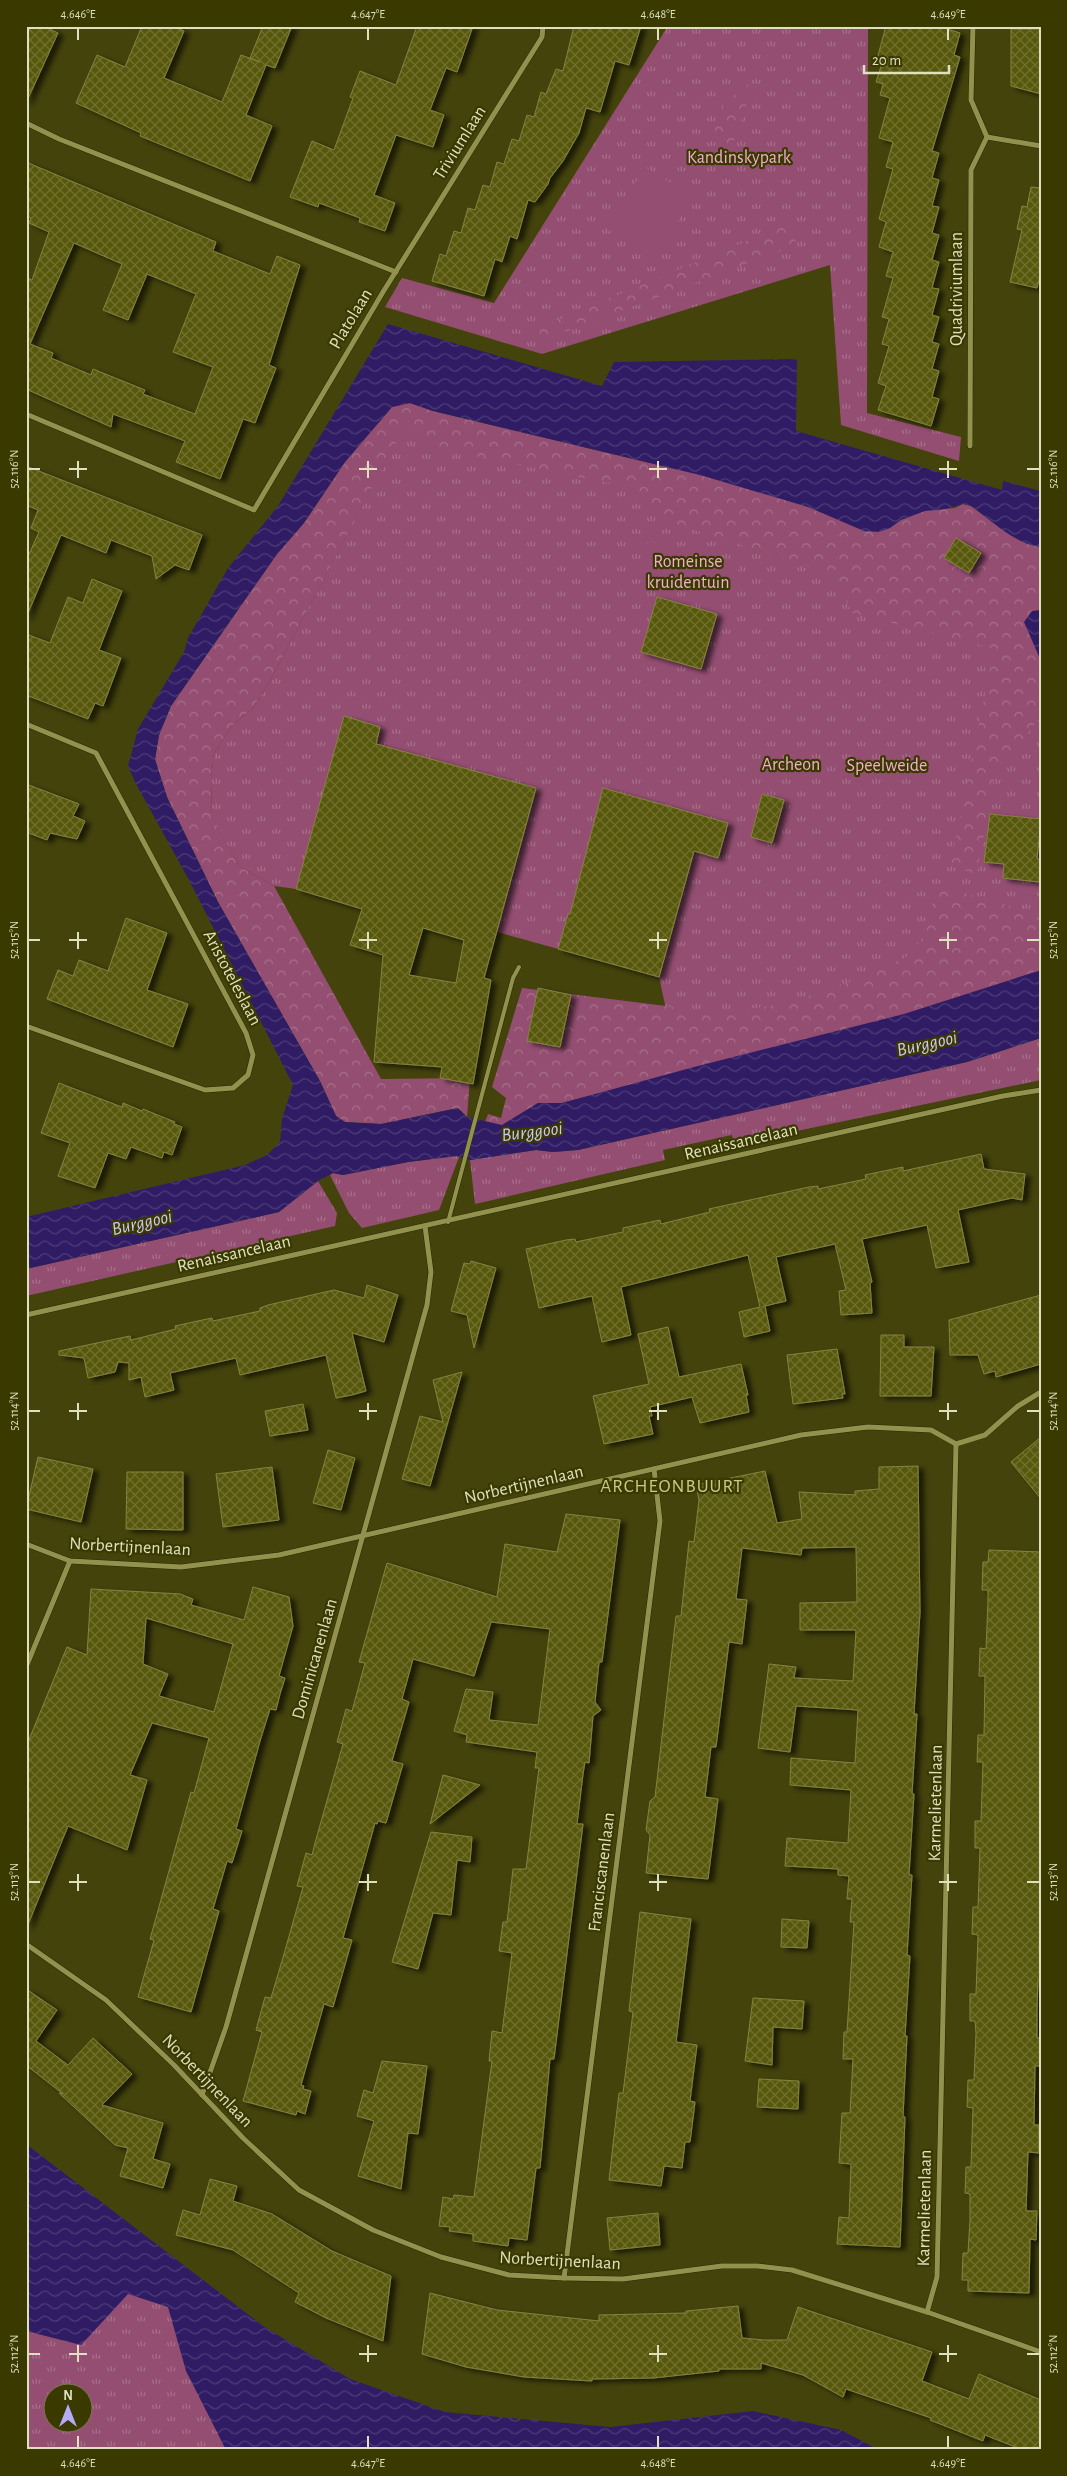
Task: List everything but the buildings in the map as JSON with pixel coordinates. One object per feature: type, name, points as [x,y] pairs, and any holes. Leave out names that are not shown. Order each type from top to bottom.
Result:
[{"type":"street","name":"Triviumlaan","points":[[396,272],[542,37],[543,26]]},
{"type":"street","points":[[972,26],[971,100],[987,137],[1041,146]]},
{"type":"street","name":"Platolaan","points":[[26,123],[59,139],[396,272],[254,510],[26,414]]},
{"type":"street","name":"Quadriviumlaan","points":[[970,446],[971,170],[987,137]]},
{"type":"street","name":"Aristoteleslaan","points":[[26,724],[96,753],[246,1033],[253,1055],[248,1075],[233,1088],[205,1090],[26,1026]]},
{"type":"street","name":"Renaissancelaan","points":[[26,1316],[993,1098],[1041,1090]]},
{"type":"street","name":"Dominicanenlaan","points":[[202,2095],[226,2027],[427,1305],[431,1272],[425,1226]]},
{"type":"street","points":[[956,1444],[985,1435],[1018,1406],[1041,1392]]},
{"type":"street","name":"Norbertijnenlaan","points":[[26,1544],[70,1561],[180,1567],[279,1555],[801,1434],[868,1427],[931,1430],[956,1444]]},
{"type":"street","name":"Karmelietenlaan","points":[[927,2312],[937,2277],[956,1444]]},
{"type":"street","name":"Franciscanenlaan","points":[[564,2278],[660,1521],[654,1469]]},
{"type":"street","points":[[26,1667],[70,1561]]},
{"type":"street","name":"Norbertijnenlaan","points":[[26,1944],[106,2000],[243,2138],[299,2190],[373,2230],[441,2258],[509,2275],[564,2278],[623,2279],[722,2266],[757,2266],[792,2270],[927,2312],[1041,2352]]},
{"type":"lane","points":[[448,1222],[513,978],[519,967]]},
{"type":"green space","name":"Kandinskypark","points":[[668,26],[868,26],[867,413],[961,437],[959,461],[841,425],[830,265],[542,354],[385,307],[402,278],[494,303]]},
{"type":"green space","points":[[748,84],[752,88],[731,150],[720,141],[715,132],[714,123],[717,114],[723,106]]},
{"type":"green space","points":[[645,167],[693,197],[654,259],[607,229]]},
{"type":"green space","points":[[789,223],[797,245],[538,342],[532,331]]},
{"type":"green space","points":[[410,403],[433,411],[700,475],[808,507],[864,531],[879,532],[890,528],[901,520],[925,511],[955,508],[963,504],[971,506],[1022,541],[1041,547],[1041,584],[1033,585],[1041,596],[1041,610],[1032,611],[1024,622],[1041,661],[1041,717],[995,773],[977,874],[950,866],[990,669],[991,648],[852,613],[835,575],[660,519],[619,485],[464,454],[420,442],[408,420],[271,679],[253,708],[233,725],[214,753],[211,779],[212,816],[239,866],[274,886],[381,1079],[470,1078],[467,1117],[458,1108],[381,1124],[345,1122],[336,1116],[320,1081],[218,902],[167,797],[155,760],[159,735],[171,706],[277,554],[304,523],[345,462],[392,407]]},
{"type":"green space","name":"Archeon","points":[[408,419],[629,462],[1041,525],[1041,1011],[684,1092],[659,977],[497,932],[492,949],[296,889],[274,886],[239,866],[212,817],[211,779],[214,753],[233,725],[253,708],[271,679]]},
{"type":"green space","name":"Romeinse kruidentuin","points":[[648,541],[739,568],[729,604],[638,577]]},
{"type":"green space","points":[[937,885],[1013,907],[1041,921],[1041,970],[904,1014],[562,1103],[538,1103],[502,1126],[485,1122],[488,1114],[501,1118],[506,1098],[492,1087],[522,988],[706,1011],[739,1010],[786,1004],[863,977],[908,956],[925,934]]},
{"type":"green space","points":[[1041,1038],[1041,1080],[734,1144],[732,1135],[663,1150],[665,1160],[475,1204],[470,1160],[536,1150],[553,1152],[578,1150],[967,1062]]},
{"type":"green space","points":[[459,1157],[439,1210],[362,1228],[349,1213],[330,1175],[333,1173],[343,1175],[408,1162]]},
{"type":"green space","points":[[318,1181],[337,1213],[335,1226],[26,1296],[26,1269],[279,1212]]},
{"type":"green space","points":[[128,2288],[170,2305],[226,2450],[26,2450],[26,2325]]},
{"type":"water","name":"Burggooi","points":[[388,324],[602,386],[614,362],[797,359],[796,431],[1002,490],[1003,481],[1041,491],[1041,547],[1022,542],[995,525],[971,506],[963,504],[945,509],[925,511],[901,520],[890,528],[879,532],[864,531],[808,507],[700,475],[433,411],[410,403],[392,407],[345,462],[304,523],[277,554],[171,706],[159,735],[155,759],[167,797],[218,902],[320,1081],[336,1116],[345,1122],[381,1124],[458,1108],[467,1117],[502,1125],[538,1103],[562,1103],[694,1067],[904,1014],[1041,970],[1041,1038],[967,1062],[578,1150],[553,1152],[536,1150],[470,1160],[456,1156],[408,1162],[343,1175],[333,1173],[318,1181],[279,1212],[26,1269],[26,1217],[245,1165],[267,1155],[280,1142],[282,1119],[293,1085],[190,882],[128,766],[138,729],[184,652],[188,638],[228,568],[278,506]]},
{"type":"water","points":[[1041,610],[1041,661],[1024,622],[1032,611]]},
{"type":"water","points":[[26,2144],[263,2326],[350,2379],[445,2412],[610,2427],[753,2411],[841,2430],[879,2450],[226,2450],[186,2371],[168,2307],[128,2294],[81,2345],[26,2331]]},
{"type":"district","name":"ARCHEONBUURT","points":[[672,1486]]},
{"type":"park label","name":"Speelweide","points":[[887,766]]}]
